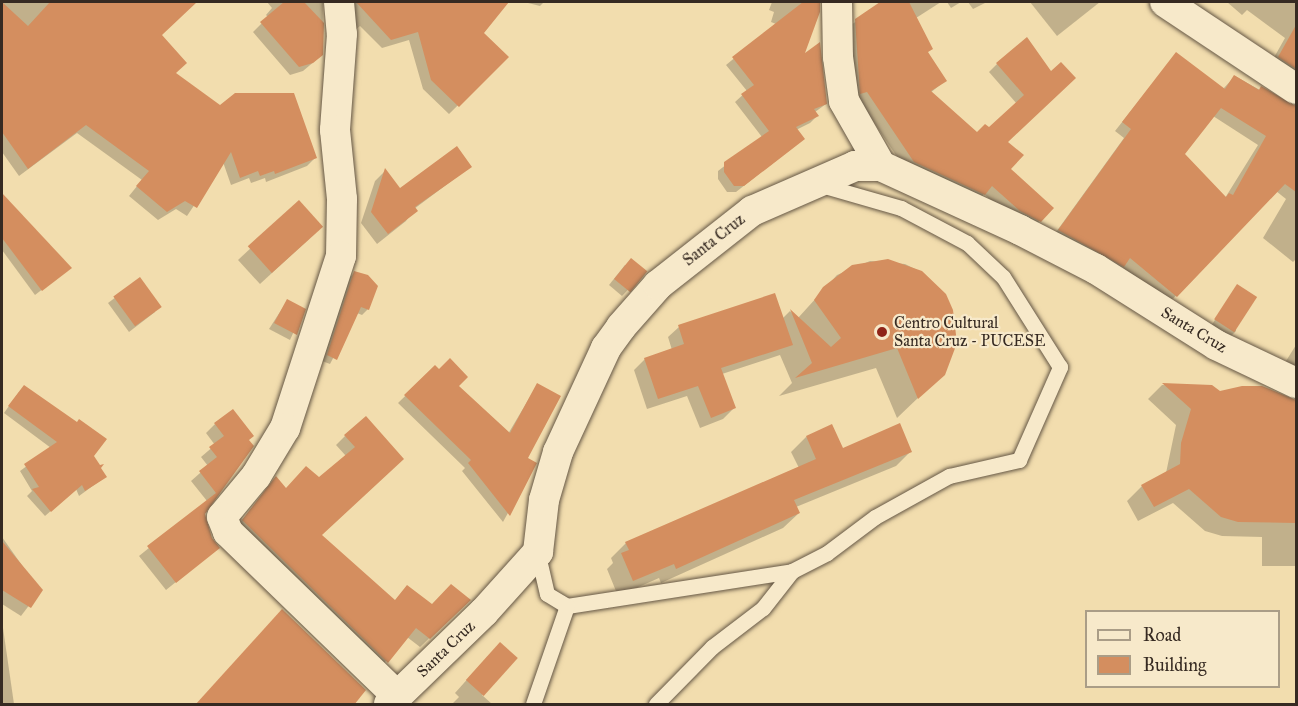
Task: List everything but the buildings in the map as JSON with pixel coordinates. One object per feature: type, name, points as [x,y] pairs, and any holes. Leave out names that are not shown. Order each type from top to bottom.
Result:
[{"type":"street","points":[[339,2],[342,34],[335,130],[342,199],[340,256],[285,428],[256,476],[222,516],[228,532],[393,700]]},
{"type":"street","points":[[837,2],[838,57],[844,101],[881,166]]},
{"type":"street","points":[[1165,2],[1296,89]]},
{"type":"street","name":"Santa Cruz","points":[[393,700],[484,612],[538,552],[544,500],[558,452],[602,358],[621,327],[658,285],[752,211],[855,166],[881,166],[1096,269],[1216,345],[1296,383]]},
{"type":"lane","points":[[538,552],[539,571],[547,594],[567,606],[792,571],[827,553],[875,516],[949,476],[1019,460],[1060,367],[1003,277],[968,243],[901,208],[818,184]]},
{"type":"lane","points":[[656,705],[712,648],[763,608],[792,571]]},
{"type":"lane","points":[[534,705],[567,606]]},
{"type":"place","name":"Centro Cultural Santa Cruz - PUCESE","points":[[882,332]]}]
